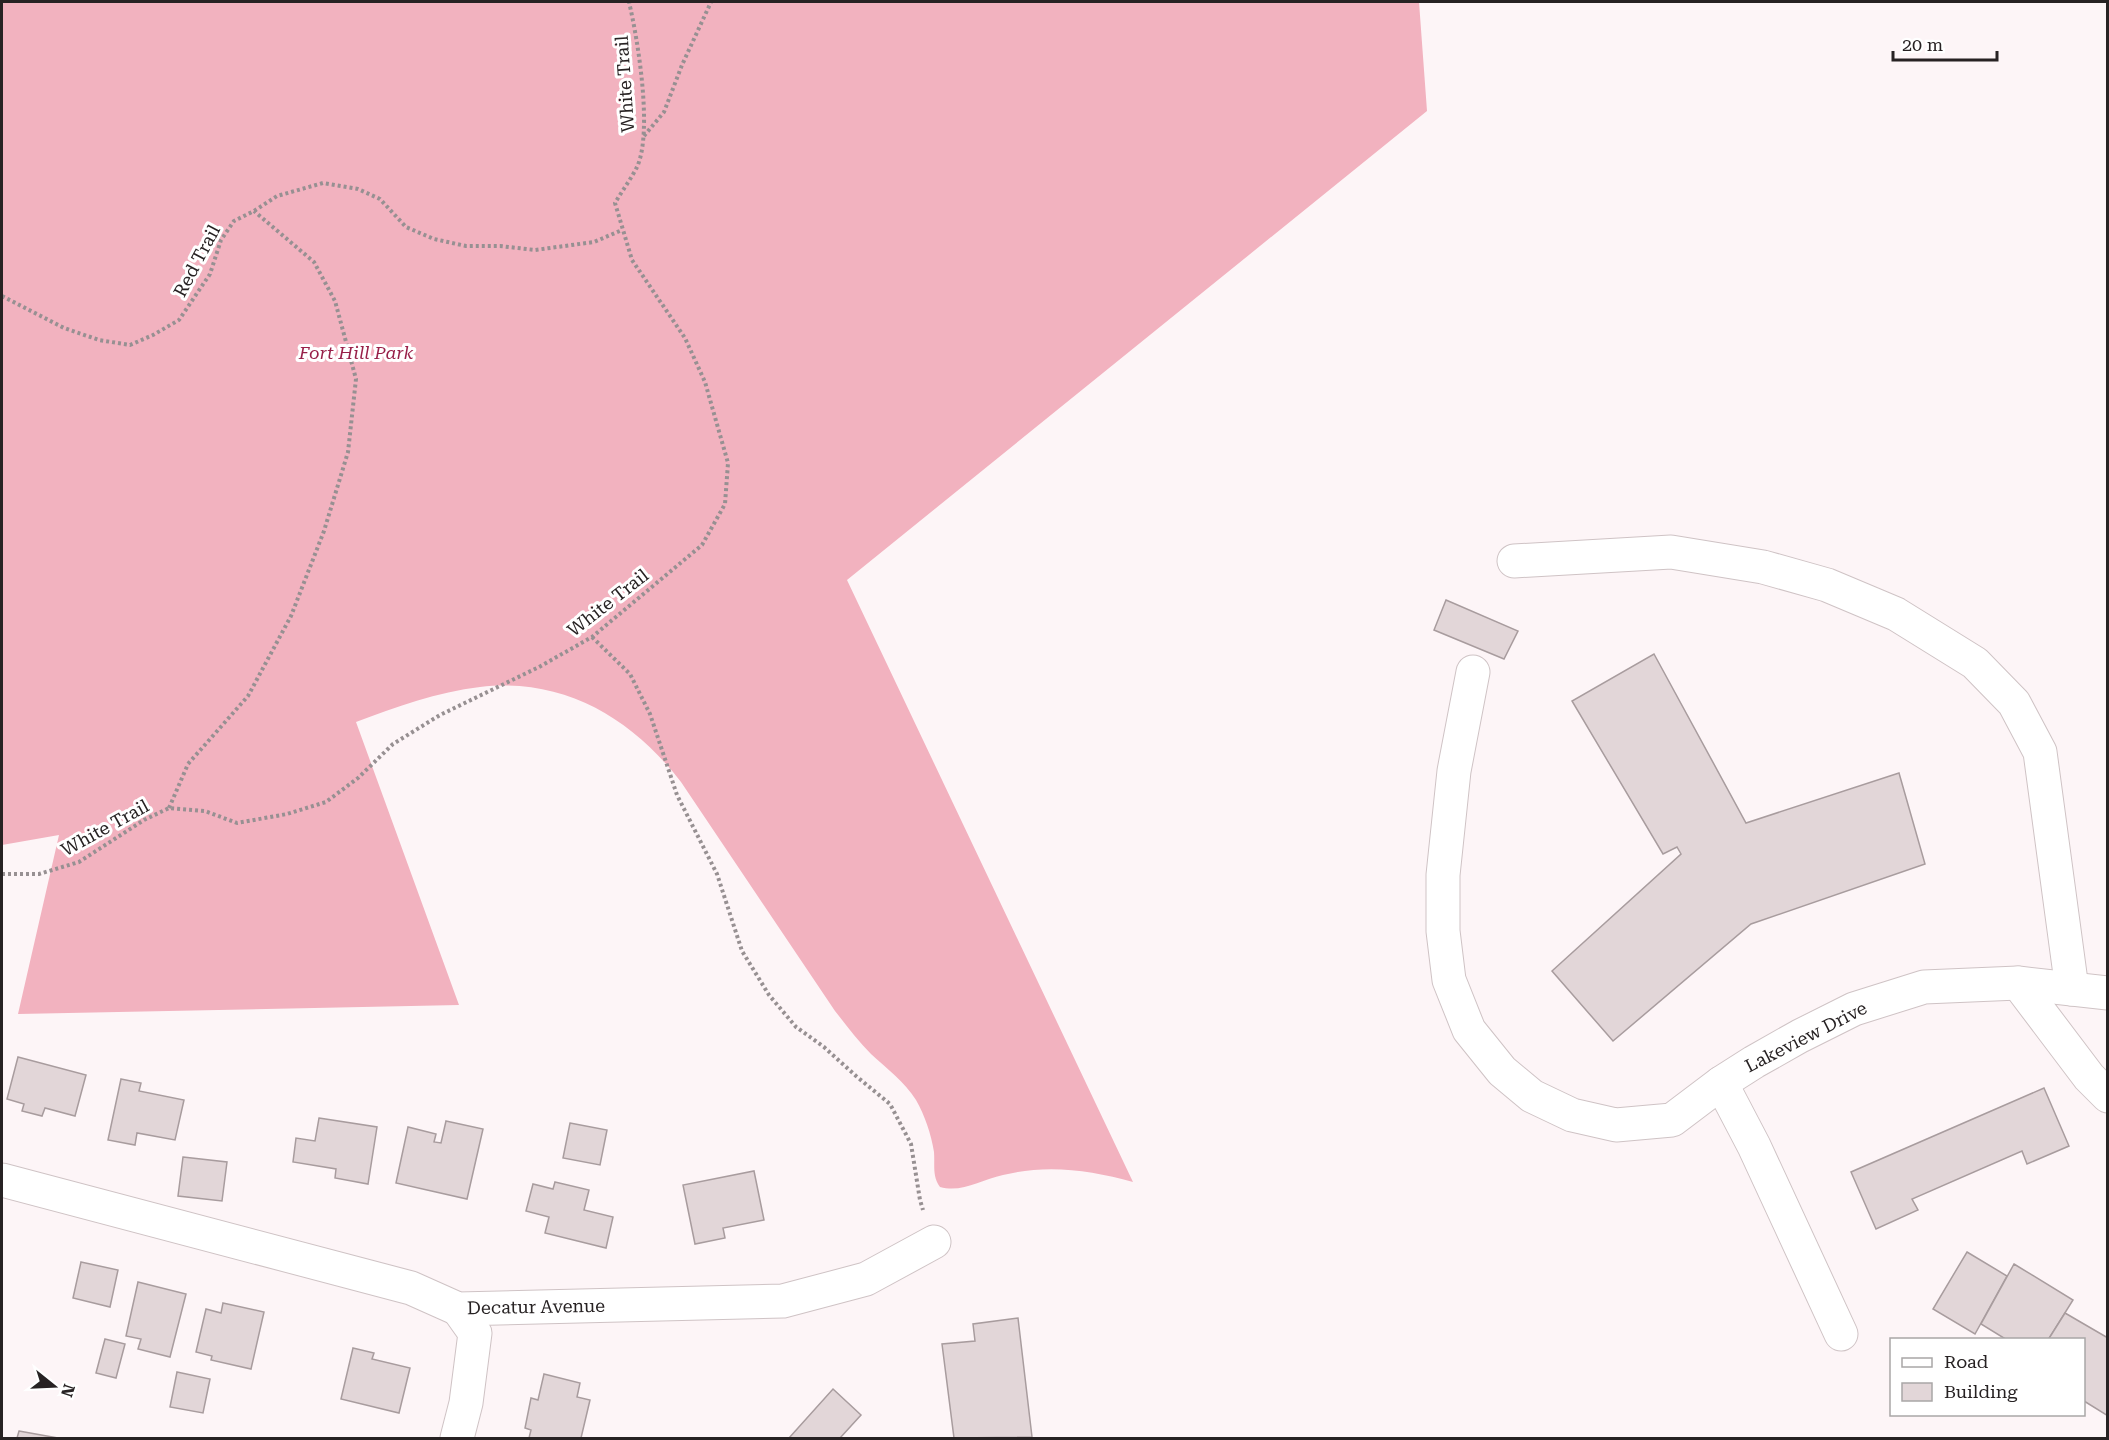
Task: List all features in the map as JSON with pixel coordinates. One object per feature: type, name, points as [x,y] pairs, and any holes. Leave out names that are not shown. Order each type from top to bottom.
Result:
[{"type":"street","points":[[1514,561],[1671,552],[1763,567],[1827,585],[1896,614],[1975,663],[2014,703],[2040,752],[2072,989]]},
{"type":"street","name":"Lakeview Drive","points":[[1473,672],[1454,771],[1443,875],[1443,930],[1449,980],[1469,1030],[1502,1071],[1532,1096],[1572,1115],[1616,1125],[1672,1120],[1721,1083],[1754,1062],[1854,1009],[1924,987],[2018,982],[2108,993]]},
{"type":"street","points":[[2018,982],[2089,1077],[2108,1096]]},
{"type":"street","points":[[1721,1083],[1755,1146],[1841,1334]]},
{"type":"street","name":"Decatur Avenue","points":[[2,1180],[411,1288],[458,1309],[783,1300],[866,1279],[934,1242]]},
{"type":"street","points":[[457,1438],[466,1403],[475,1333],[458,1309]]},
{"type":"path","name":"White Trail","points":[[2,874],[39,874],[79,862],[144,820],[169,808],[205,811],[237,823],[287,814],[326,802],[358,778],[393,744],[440,715],[539,667],[592,637],[702,545],[725,504],[728,464],[705,382],[685,338],[632,260],[615,203],[638,166],[643,137],[643,99],[638,46],[629,2]]},
{"type":"path","points":[[643,137],[664,112],[704,13],[711,2]]},
{"type":"path","name":"Red Trail","points":[[2,296],[64,328],[99,340],[130,345],[180,320],[210,273],[221,240],[234,221],[277,196],[323,183],[358,189],[380,199],[406,227],[435,239],[466,246],[500,246],[535,250],[594,242],[622,230]]},
{"type":"path","points":[[169,808],[188,764],[248,696],[291,616],[324,531],[348,452],[356,379],[335,301],[314,262],[254,211]]},
{"type":"path","points":[[592,637],[630,674],[650,714],[677,795],[717,874],[742,951],[769,995],[796,1027],[824,1047],[890,1104],[911,1144],[920,1200],[934,1242]]},
{"type":"green space","name":"Fort Hill Park","points":[[2,2],[1419,2],[1427,111],[847,580],[1133,1182],[1101,1174],[1052,1169],[1019,1172],[964,1187],[940,1187],[935,1175],[934,1152],[929,1132],[912,1093],[866,1049],[835,1011],[681,782],[662,759],[618,721],[567,696],[540,689],[510,686],[464,689],[417,701],[356,722],[459,1005],[18,1014],[59,835],[2,845]]},
{"type":"building","points":[[1446,600],[1518,631],[1504,659],[1434,630]]},
{"type":"building","points":[[1654,654],[1746,823],[1899,773],[1925,864],[1751,924],[1613,1041],[1552,971],[1681,854],[1677,847],[1663,854],[1572,701]]},
{"type":"building","points":[[18,1057],[86,1075],[75,1116],[45,1108],[42,1116],[22,1111],[24,1104],[7,1099]]},
{"type":"building","points":[[121,1079],[141,1083],[139,1091],[184,1100],[175,1140],[137,1133],[135,1145],[108,1140]]},
{"type":"building","points":[[2044,1088],[2069,1146],[2027,1164],[2022,1151],[1912,1199],[1918,1210],[1876,1229],[1851,1172]]},
{"type":"building","points":[[319,1118],[377,1127],[368,1184],[335,1178],[336,1169],[293,1162],[296,1138],[315,1141]]},
{"type":"building","points":[[446,1121],[483,1129],[467,1199],[396,1183],[408,1127],[436,1134],[434,1142],[441,1143]]},
{"type":"building","points":[[570,1123],[607,1130],[600,1165],[563,1158]]},
{"type":"building","points":[[183,1157],[227,1162],[222,1201],[178,1196]]},
{"type":"building","points":[[754,1171],[764,1220],[723,1228],[725,1238],[695,1244],[683,1185]]},
{"type":"building","points":[[555,1182],[589,1190],[584,1210],[613,1217],[606,1248],[545,1233],[549,1217],[526,1211],[533,1184],[553,1189]]},
{"type":"building","points":[[1967,1252],[2007,1276],[1975,1334],[1933,1309]]},
{"type":"building","points":[[81,1262],[118,1270],[110,1307],[73,1298]]},
{"type":"building","points":[[2014,1264],[2073,1300],[2049,1338],[2004,1338],[1981,1324]]},
{"type":"building","points":[[138,1282],[186,1294],[170,1357],[138,1349],[141,1339],[126,1336]]},
{"type":"building","points":[[223,1303],[264,1312],[251,1369],[211,1360],[212,1356],[196,1352],[206,1309],[221,1313]]},
{"type":"building","points":[[2065,1313],[2108,1338],[2108,1416],[2085,1402],[2085,1338],[2049,1338]]},
{"type":"building","points":[[1018,1318],[1032,1437],[954,1438],[942,1344],[975,1341],[973,1324]]},
{"type":"building","points":[[105,1339],[125,1344],[116,1378],[96,1373]]},
{"type":"building","points":[[353,1348],[374,1353],[372,1359],[410,1368],[399,1413],[341,1399]]},
{"type":"building","points":[[177,1372],[210,1379],[203,1413],[170,1407]]},
{"type":"building","points":[[544,1374],[580,1383],[577,1397],[590,1400],[581,1438],[529,1438],[531,1430],[525,1428],[531,1398],[538,1400]]},
{"type":"building","points":[[833,1389],[861,1415],[840,1438],[789,1438]]},
{"type":"building","points":[[19,1431],[58,1438],[17,1438]]}]
